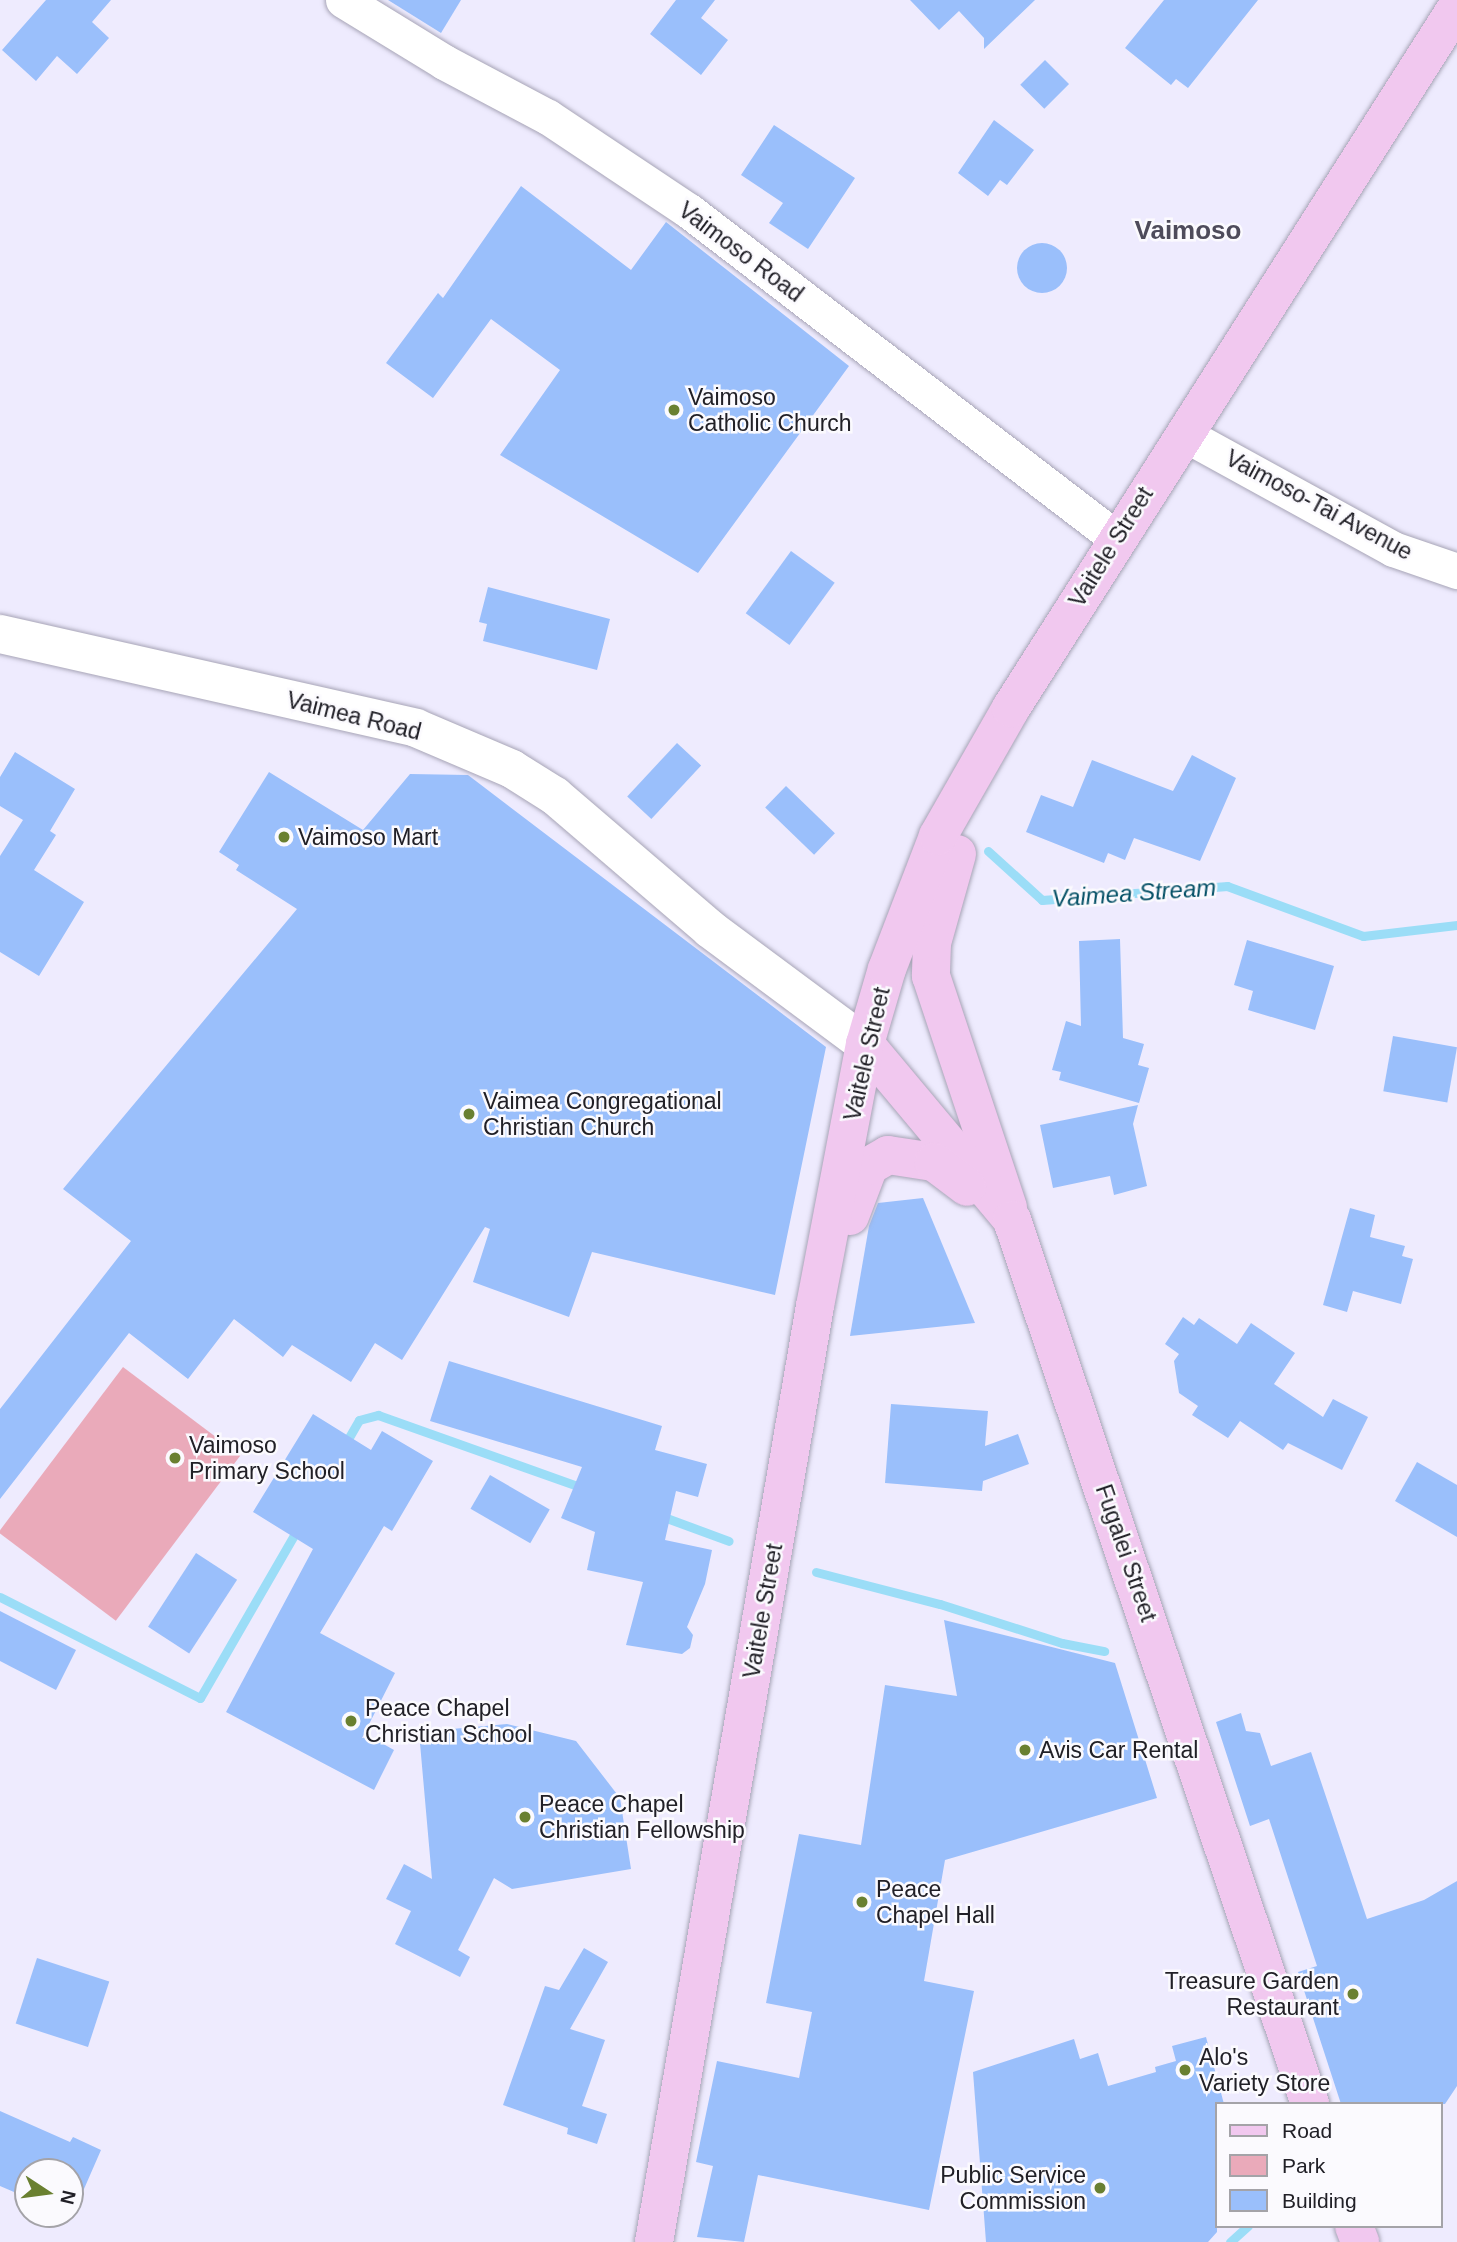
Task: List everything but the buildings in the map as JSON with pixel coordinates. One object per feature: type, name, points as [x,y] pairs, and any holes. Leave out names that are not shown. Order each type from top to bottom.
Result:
[{"type":"main road","name":"Vaitele Street","points":[[654,2242],[815,1306],[865,1044],[887,969],[938,836],[1011,708],[1116,538],[1457,8]]},
{"type":"main road","points":[[1011,708],[946,883],[932,943],[931,976],[982,1118],[1012,1220]]},
{"type":"main road","name":"Fugalei Street","points":[[865,1044],[1012,1220],[1017,1247],[1167,1670],[1309,2102]]},
{"type":"main road","points":[[815,1306],[869,1166],[888,1155],[934,1162],[1012,1220]]},
{"type":"street","name":"Vaimoso Road","points":[[343,0],[444,62],[548,117],[690,211],[1116,538]]},
{"type":"street","name":"Vaimoso-Tai Avenue","points":[[1184,434],[1393,550],[1457,571]]},
{"type":"street","name":"Vaimea Road","points":[[0,634],[416,728],[512,769],[555,796],[710,929],[865,1044]]},
{"type":"green space","points":[[123,1367],[240,1455],[116,1621],[0,1534],[0,1530]]},
{"type":"waterway","name":"Vaimea Stream","points":[[988,851],[1042,900],[1227,886],[1363,936],[1457,925]]},
{"type":"waterway","points":[[344,1446],[359,1420],[378,1415],[586,1489]]},
{"type":"waterway","points":[[661,1516],[729,1541]]},
{"type":"waterway","points":[[0,1597],[200,1698],[298,1528]]},
{"type":"waterway","points":[[816,1572],[940,1604],[1062,1643],[1104,1651]]},
{"type":"waterway","points":[[1230,2242],[1246,2228]]},
{"type":"place","name":"Vaimoso Catholic Church","points":[[674,410]]},
{"type":"place","name":"Vaimoso Mart","points":[[284,837]]},
{"type":"place","name":"Vaimea Congregational Christian Church","points":[[469,1114]]},
{"type":"place","name":"Vaimoso Primary School","points":[[175,1458]]},
{"type":"place","name":"Peace Chapel Christian School","points":[[351,1721]]},
{"type":"place","name":"Avis Car Rental","points":[[1025,1750]]},
{"type":"place","name":"Peace Chapel Christian Fellowship","points":[[525,1817]]},
{"type":"place","name":"Peace Chapel Hall","points":[[862,1902]]},
{"type":"place","name":"Treasure Garden Restaurant","points":[[1353,1994]]},
{"type":"place","name":"Alo's Variety Store","points":[[1185,2070]]},
{"type":"place","name":"Public Service Commission","points":[[1100,2188]]},
{"type":"district","name":"Vaimoso","points":[[1188,231]]}]
